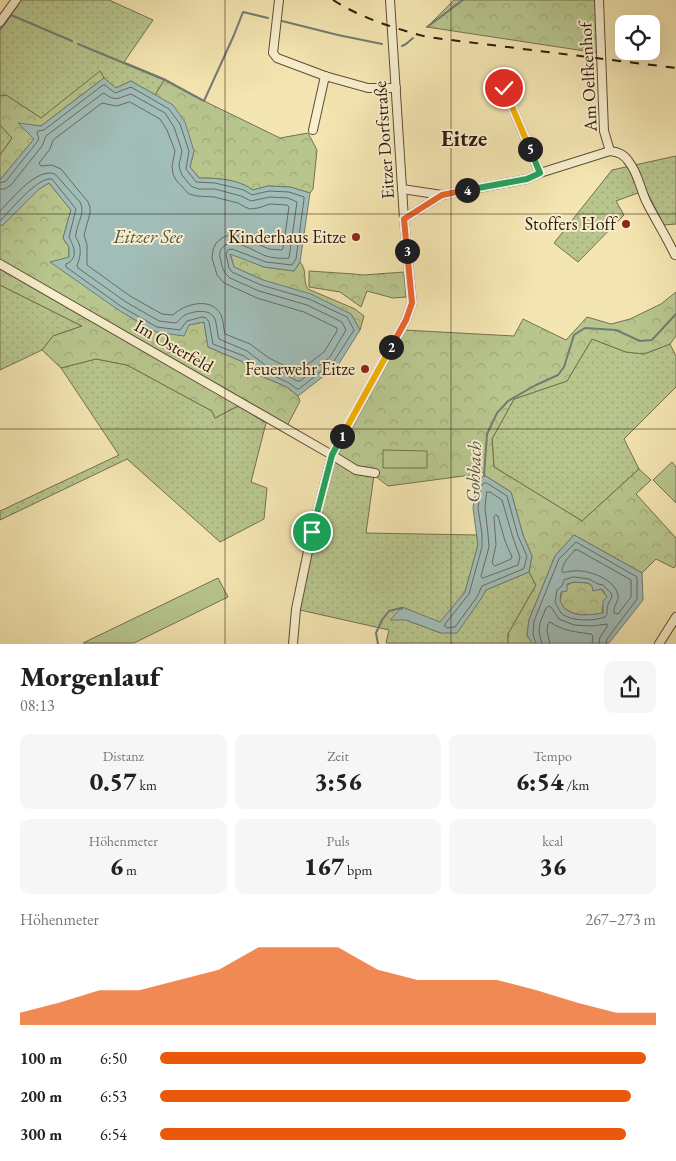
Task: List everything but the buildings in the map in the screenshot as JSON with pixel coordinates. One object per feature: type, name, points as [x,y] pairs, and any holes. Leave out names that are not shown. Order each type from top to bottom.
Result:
[{"type":"street","points":[[0,22],[16,0]]},
{"type":"street","points":[[279,0],[273,53],[276,58],[325,76],[368,88],[396,88]]},
{"type":"street","name":"Eitzer Dorfstraße","points":[[293,644],[296,609],[312,532],[332,455],[406,320],[412,303],[404,219],[390,0]]},
{"type":"street","name":"Am Oelfkenhof","points":[[599,0],[604,131],[610,151]]},
{"type":"street","points":[[313,130],[325,76]]},
{"type":"street","points":[[504,88],[540,173]]},
{"type":"street","points":[[402,189],[442,195],[527,179],[540,173],[610,151],[622,154],[634,168],[646,200],[675,255]]},
{"type":"street","points":[[404,219],[442,195]]},
{"type":"street","name":"Im Osterfeld","points":[[0,264],[356,470],[375,473]]},
{"type":"street","points":[[659,644],[676,617]]},
{"type":"green space","points":[[19,0],[109,0],[153,20],[124,62],[165,79],[155,95],[131,81],[116,88],[100,72],[41,118],[6,95],[0,96],[0,27]]},
{"type":"green space","points":[[454,0],[597,0],[598,53],[427,27]]},
{"type":"green space","points":[[100,71],[104,78],[41,126],[19,124],[34,139],[0,180],[0,155],[12,138],[0,125],[0,96],[6,95],[41,118]]},
{"type":"green space","points":[[165,79],[204,101],[280,138],[308,133],[317,150],[313,189],[310,193],[290,187],[268,186],[253,190],[234,181],[199,178],[190,167],[194,151],[155,95]]},
{"type":"green space","points":[[0,125],[12,138],[0,155]]},
{"type":"green space","points":[[676,156],[676,224],[664,225],[646,190],[616,201],[624,215],[578,262],[554,243],[612,170]]},
{"type":"green space","points":[[49,183],[71,210],[63,238],[69,247],[69,258],[50,262],[189,325],[204,322],[208,347],[241,361],[259,375],[287,387],[298,396],[300,401],[284,432],[238,406],[215,418],[212,411],[127,365],[96,359],[61,368],[42,350],[53,336],[82,326],[0,285],[0,224],[2,226],[39,189]]},
{"type":"green space","points":[[230,253],[264,267],[294,271],[300,262],[304,269],[305,282],[308,289],[355,309],[364,316],[360,330],[351,314],[234,267]]},
{"type":"green space","points":[[309,271],[363,275],[404,272],[406,297],[393,298],[367,291],[361,307],[340,292],[309,287]]},
{"type":"green space","points":[[0,285],[82,326],[53,336],[42,350],[0,370]]},
{"type":"green space","points":[[676,292],[676,336],[670,344],[644,354],[626,352],[592,339],[567,381],[514,399],[492,439],[494,467],[582,521],[639,469],[651,480],[636,494],[676,538],[676,565],[674,568],[656,559],[642,573],[574,535],[555,556],[529,620],[527,635],[532,643],[508,643],[508,634],[536,585],[529,572],[532,556],[523,535],[511,492],[484,475],[485,473],[477,471],[471,475],[388,486],[374,475],[334,459],[404,330],[514,336],[523,319],[566,340],[587,317],[611,324],[630,319],[661,304]]},
{"type":"green space","points":[[592,339],[626,352],[644,354],[670,344],[676,356],[676,387],[624,439],[639,469],[582,521],[494,467],[492,439],[514,399],[567,381]]},
{"type":"green space","points":[[96,359],[127,365],[212,411],[215,418],[238,406],[266,423],[251,482],[267,488],[264,519],[220,542],[127,459],[0,520],[0,511],[119,455],[61,368]]},
{"type":"green space","points":[[383,450],[427,451],[427,468],[383,468]]},
{"type":"green space","points":[[334,459],[374,475],[366,533],[477,535],[478,545],[465,592],[440,623],[402,607],[406,620],[441,633],[481,599],[486,590],[529,572],[536,585],[508,634],[508,643],[386,643],[389,630],[300,610],[310,557]]},
{"type":"green space","points":[[672,462],[676,467],[676,503],[653,480]]},
{"type":"green space","points":[[218,578],[228,597],[134,643],[83,643]]},
{"type":"green space","points":[[574,582],[588,583],[593,586],[593,590],[601,589],[607,597],[602,608],[603,613],[580,615],[565,609],[560,601],[564,588]]},
{"type":"water","name":"Eitzer See","points":[[104,78],[116,88],[131,81],[173,105],[185,122],[194,151],[190,167],[199,178],[234,181],[253,190],[268,186],[290,187],[310,193],[300,262],[294,271],[264,267],[230,254],[234,267],[263,280],[311,294],[351,314],[360,330],[338,365],[298,396],[287,387],[259,375],[241,361],[208,347],[204,322],[189,325],[184,336],[156,332],[120,311],[50,262],[69,257],[69,247],[63,238],[71,210],[49,183],[39,189],[2,226],[0,224],[0,180],[34,139],[18,123],[41,126]]},
{"type":"water","points":[[484,475],[511,492],[523,535],[532,556],[529,572],[486,590],[457,633],[441,633],[406,620],[390,620],[402,607],[440,622],[465,592],[478,545],[473,508],[476,485]]},
{"type":"water","points":[[574,535],[642,573],[643,600],[609,643],[532,643],[527,635],[529,620],[555,556]],"holes":[[[574,582],[588,583],[592,586],[593,591],[602,589],[607,597],[603,601],[603,613],[579,615],[565,609],[560,601],[561,592],[567,591],[567,584]]]},
{"type":"waterway","points":[[427,27],[463,0]]},
{"type":"waterway","points":[[78,44],[165,80],[204,101],[243,12],[268,18]]},
{"type":"waterway","points":[[0,30],[11,15],[72,41]]},
{"type":"waterway","points":[[282,21],[382,44]]},
{"type":"waterway","points":[[402,46],[413,38]]},
{"type":"waterway","name":"Gohbach","points":[[484,476],[487,434],[497,413],[508,401],[558,375],[564,367],[574,335],[585,328],[616,330],[640,341],[652,340],[676,314]]},
{"type":"waterway","name":"Gohbach","points":[[378,644],[376,633],[382,620],[389,611],[402,609]]},
{"type":"railway","points":[[333,0],[367,18],[427,37],[676,68]]},
{"type":"place","name":"Stoffers Hoff","points":[[626,224]]},
{"type":"place","name":"Kinderhaus Eitze","points":[[356,237]]},
{"type":"place","name":"Feuerwehr Eitze","points":[[365,369]]},
{"type":"district","name":"Eitze","points":[[464,138]]},
{"type":"route","points":[[312,532],[332,455],[406,320],[412,303],[404,219],[442,195],[527,179],[540,173],[504,88]]}]
